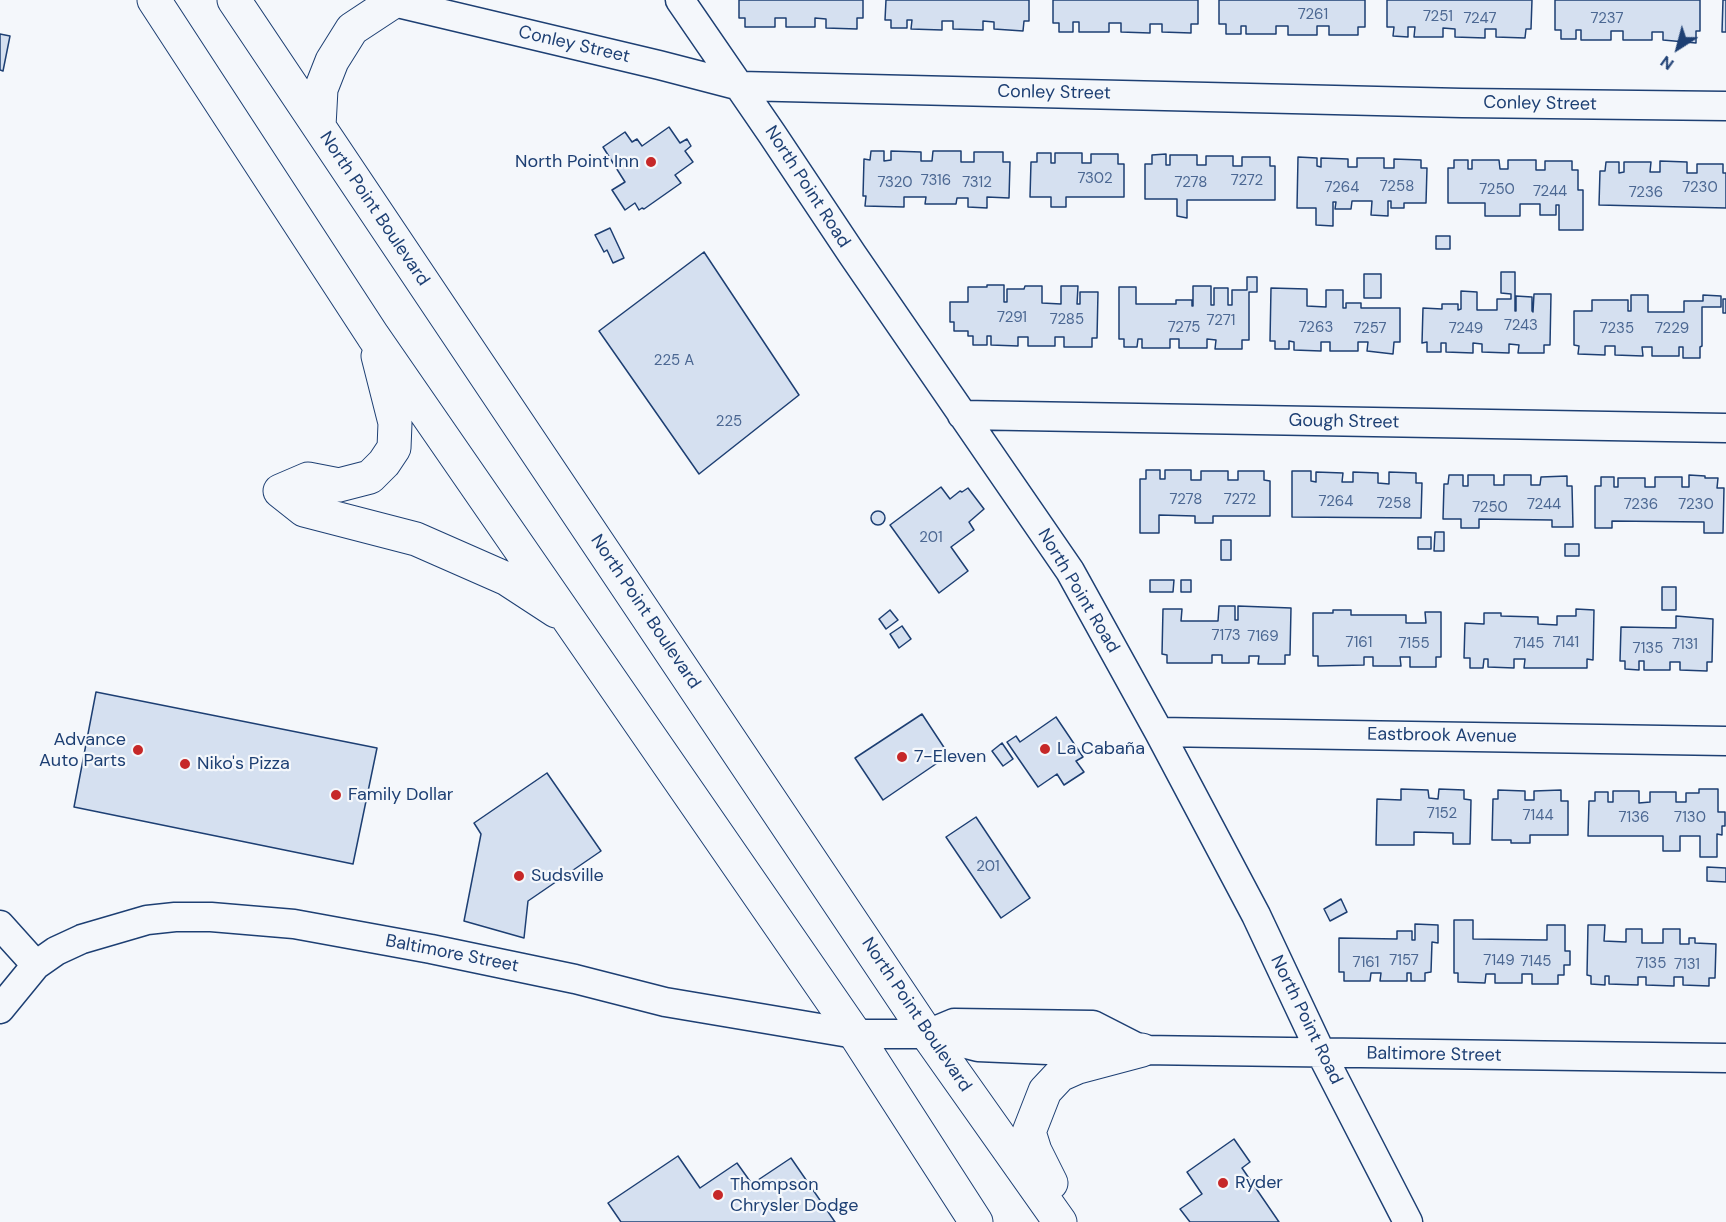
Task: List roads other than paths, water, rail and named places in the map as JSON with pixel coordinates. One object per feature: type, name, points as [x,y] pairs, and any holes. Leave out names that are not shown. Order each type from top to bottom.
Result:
[{"type":"main road","points":[[154,0],[374,336],[855,1034],[976,1222]]},
{"type":"main road","name":"North Point Boulevard","points":[[234,0],[927,1034],[1060,1222]]},
{"type":"main road","points":[[319,126],[321,90],[332,61],[352,29],[390,1]]},
{"type":"main road","points":[[374,336],[395,423],[394,448],[384,463],[370,477],[339,484],[308,479],[280,491],[304,510],[416,539],[507,579],[568,619]]},
{"type":"main road","points":[[1071,1222],[1035,1150],[1029,1132],[1045,1091],[1060,1075],[1078,1067],[1142,1050]]},
{"type":"street","name":"North Point Road","points":[[680,0],[1070,571],[1256,915],[1321,1053],[1408,1222]]},
{"type":"street","name":"Conley Street","points":[[390,1],[740,86],[1438,102],[1726,106]]},
{"type":"street","name":"Gough Street","points":[[962,415],[1726,428]]},
{"type":"street","name":"Eastbrook Avenue","points":[[1159,732],[1726,741]]},
{"type":"street","name":"Baltimore Street","points":[[0,1009],[36,965],[56,951],[82,939],[147,920],[211,917],[294,924],[420,947],[575,979],[664,1002],[855,1034],[927,1034],[978,1047],[1094,1052],[1142,1050],[1726,1058]]},
{"type":"street","points":[[0,925],[36,965]]},
{"type":"place","name":"North Point Inn","points":[[651,162]]},
{"type":"place","name":"La Cabaña","points":[[1045,749]]},
{"type":"place","name":"Advance Auto Parts","points":[[138,750]]},
{"type":"place","name":"7-Eleven","points":[[902,757]]},
{"type":"place","name":"Niko's Pizza","points":[[185,764]]},
{"type":"place","name":"Family Dollar","points":[[336,795]]},
{"type":"place","name":"Sudsville","points":[[519,876]]},
{"type":"place","name":"Ryder","points":[[1223,1183]]},
{"type":"place","name":"Thompson Chrysler Dodge","points":[[718,1195]]}]
